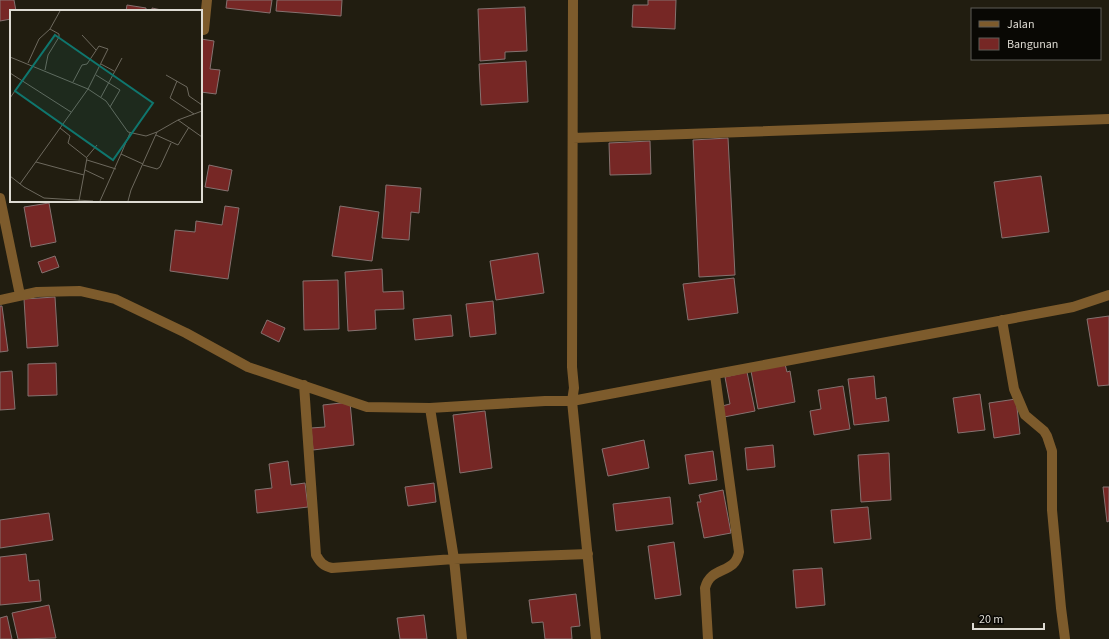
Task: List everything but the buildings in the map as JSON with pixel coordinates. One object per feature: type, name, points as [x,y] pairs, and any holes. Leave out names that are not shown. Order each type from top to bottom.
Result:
[{"type":"street","points":[[204,30],[207,0]]},
{"type":"street","points":[[573,0],[572,367],[574,388],[572,402],[596,639]]},
{"type":"street","points":[[573,138],[1109,119]]},
{"type":"street","points":[[0,198],[20,295]]},
{"type":"street","points":[[0,300],[37,292],[80,291],[115,299],[186,333],[248,367],[368,407],[430,408],[545,401],[572,402],[1073,307],[1109,295]]},
{"type":"street","points":[[1002,320],[1014,389],[1025,415],[1044,431],[1052,450],[1052,510],[1060,608],[1066,639]]},
{"type":"street","points":[[708,639],[705,588],[707,582],[714,574],[735,563],[739,552],[715,375]]},
{"type":"street","points":[[304,386],[316,555],[320,562],[325,566],[332,568],[454,559],[588,554]]},
{"type":"street","points":[[430,408],[454,559],[462,639]]}]
